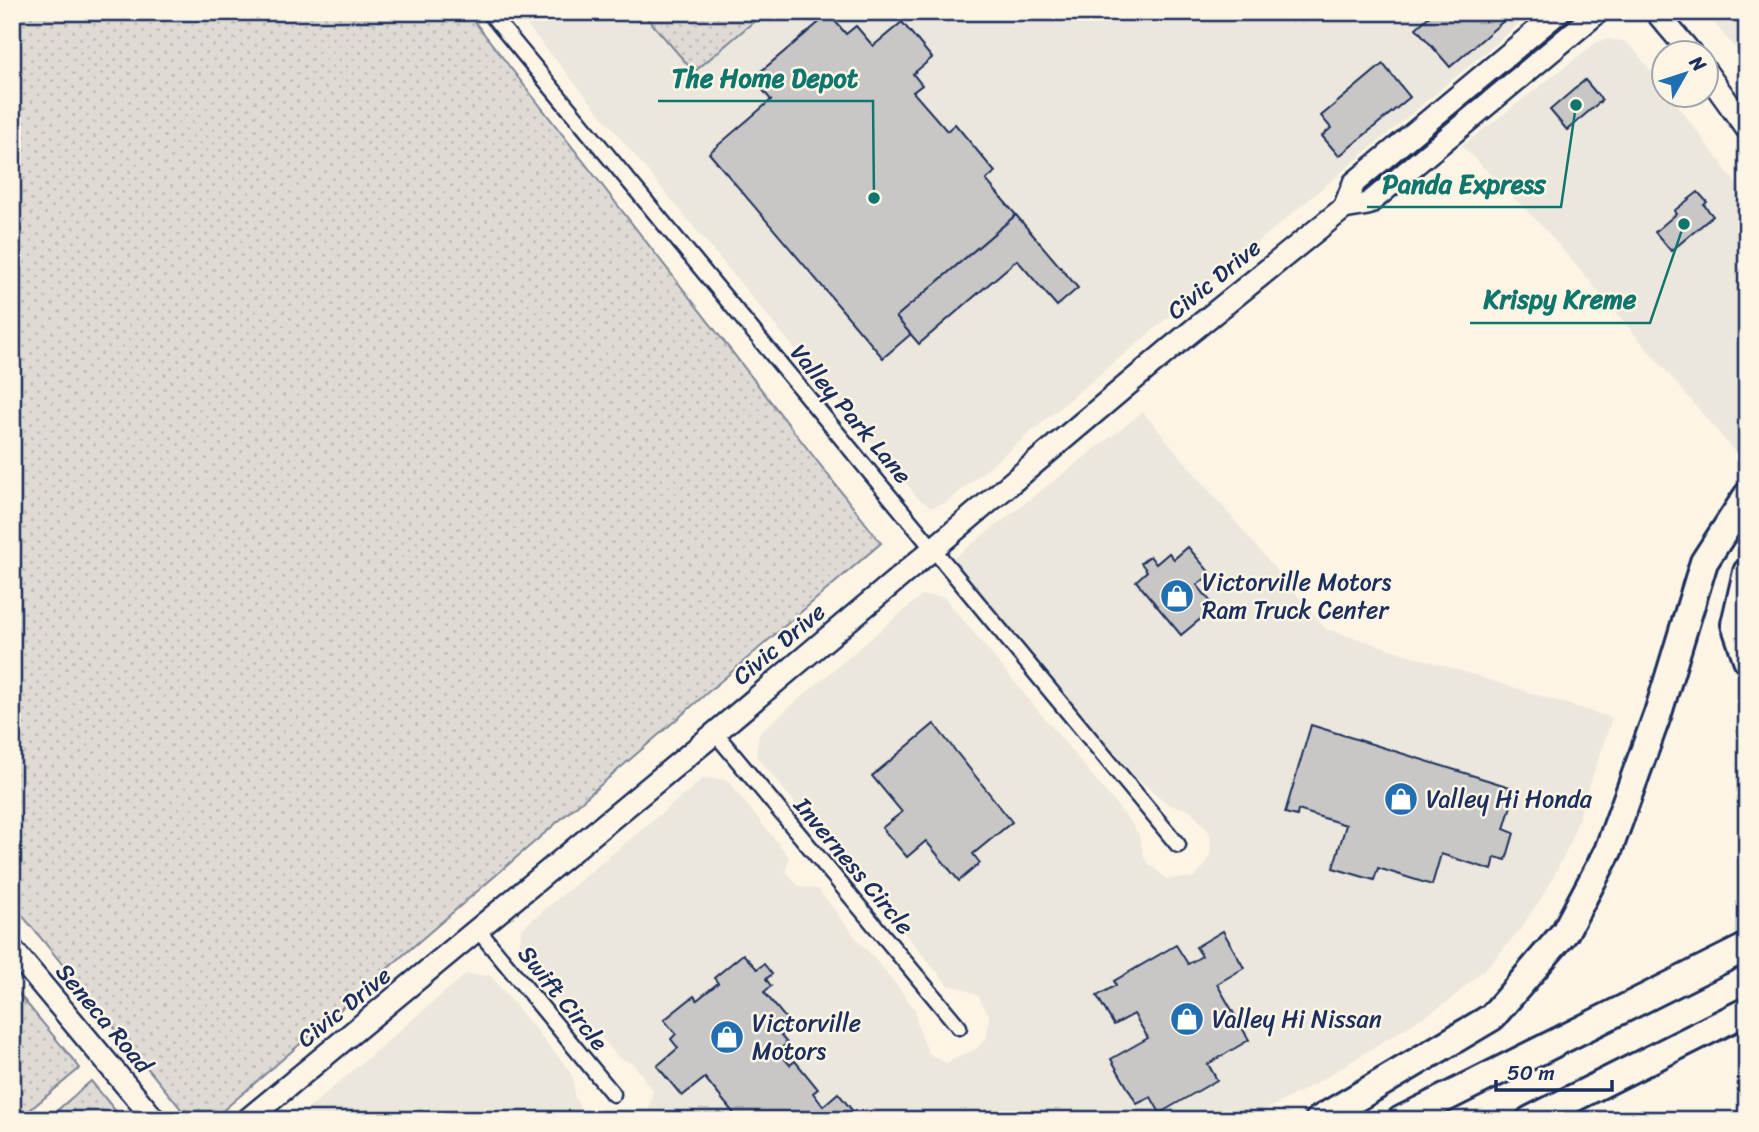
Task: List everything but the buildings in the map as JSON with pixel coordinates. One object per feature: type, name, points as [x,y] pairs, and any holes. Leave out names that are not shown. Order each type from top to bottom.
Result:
[{"type":"highway","points":[[1319,1120],[1492,1017],[1564,932],[1608,852],[1658,713],[1704,562],[1747,496]]},
{"type":"highway","points":[[1747,572],[1735,624],[1747,659]]},
{"type":"highway","points":[[1401,1120],[1747,947]]},
{"type":"highway","points":[[1530,1120],[1747,1011]]},
{"type":"street","name":"Valley Park Lane","points":[[489,12],[1178,845]]},
{"type":"street","name":"Civic Drive","points":[[247,1120],[715,733],[1171,348],[1344,208],[1354,183],[1559,12]]},
{"type":"street","name":"Civic Drive","points":[[1344,208],[1368,204],[1598,12]]},
{"type":"street","points":[[1656,12],[1678,38]]},
{"type":"street","points":[[1720,92],[1747,130]]},
{"type":"street","name":"Inverness Circle","points":[[715,733],[959,1027]]},
{"type":"street","name":"Swift Circle","points":[[478,930],[613,1094]]},
{"type":"street","name":"Seneca Road","points":[[15,959],[155,1120]]},
{"type":"shaded area","points":[[12,12],[467,12],[881,543],[212,1120],[190,1120],[12,903]]},
{"type":"shaded area","points":[[516,12],[641,12],[694,72],[765,12],[1533,12],[946,503],[931,507],[918,498]]},
{"type":"shaded area","points":[[642,12],[765,12],[694,72]]},
{"type":"shaded area","points":[[1705,12],[1747,12],[1747,62]]},
{"type":"shaded area","points":[[1606,39],[1624,41],[1632,47],[1650,70],[1650,108],[1680,108],[1747,198],[1747,448],[1735,452],[1544,228],[1462,146],[1597,42]]},
{"type":"shaded area","points":[[1143,412],[1326,629],[1612,718],[1571,841],[1549,886],[1520,930],[1487,967],[1449,1001],[1318,1082],[1247,1120],[631,1120],[640,1114],[648,1113],[653,1090],[633,1064],[618,1057],[595,1030],[580,1026],[519,952],[521,929],[704,778],[727,780],[789,857],[786,871],[798,886],[818,889],[887,973],[915,1009],[928,1053],[947,1064],[976,1049],[987,1037],[989,1015],[978,996],[948,985],[756,756],[759,733],[922,595],[944,597],[1129,820],[1139,835],[1144,857],[1149,864],[1167,879],[1195,877],[1206,864],[1211,852],[1210,833],[1190,810],[1169,805],[1118,763],[950,561]]},
{"type":"shaded area","points":[[466,974],[491,976],[569,1070],[574,1081],[574,1095],[590,1120],[295,1120]]},
{"type":"shaded area","points":[[14,988],[80,1068],[18,1120],[12,1120]]},
{"type":"shaded area","points":[[91,1081],[123,1120],[46,1120]]},
{"type":"place","name":"Panda Express","points":[[1576,105]]},
{"type":"place","name":"The Home Depot","points":[[874,198]]},
{"type":"place","name":"Krispy Kreme","points":[[1684,224]]},
{"type":"place","name":"Victorville Motors Ram Truck Center","points":[[1177,596]]},
{"type":"place","name":"Valley Hi Honda","points":[[1401,799]]},
{"type":"place","name":"Valley Hi Nissan","points":[[1187,1019]]},
{"type":"place","name":"Victorville Motors","points":[[727,1037]]}]
